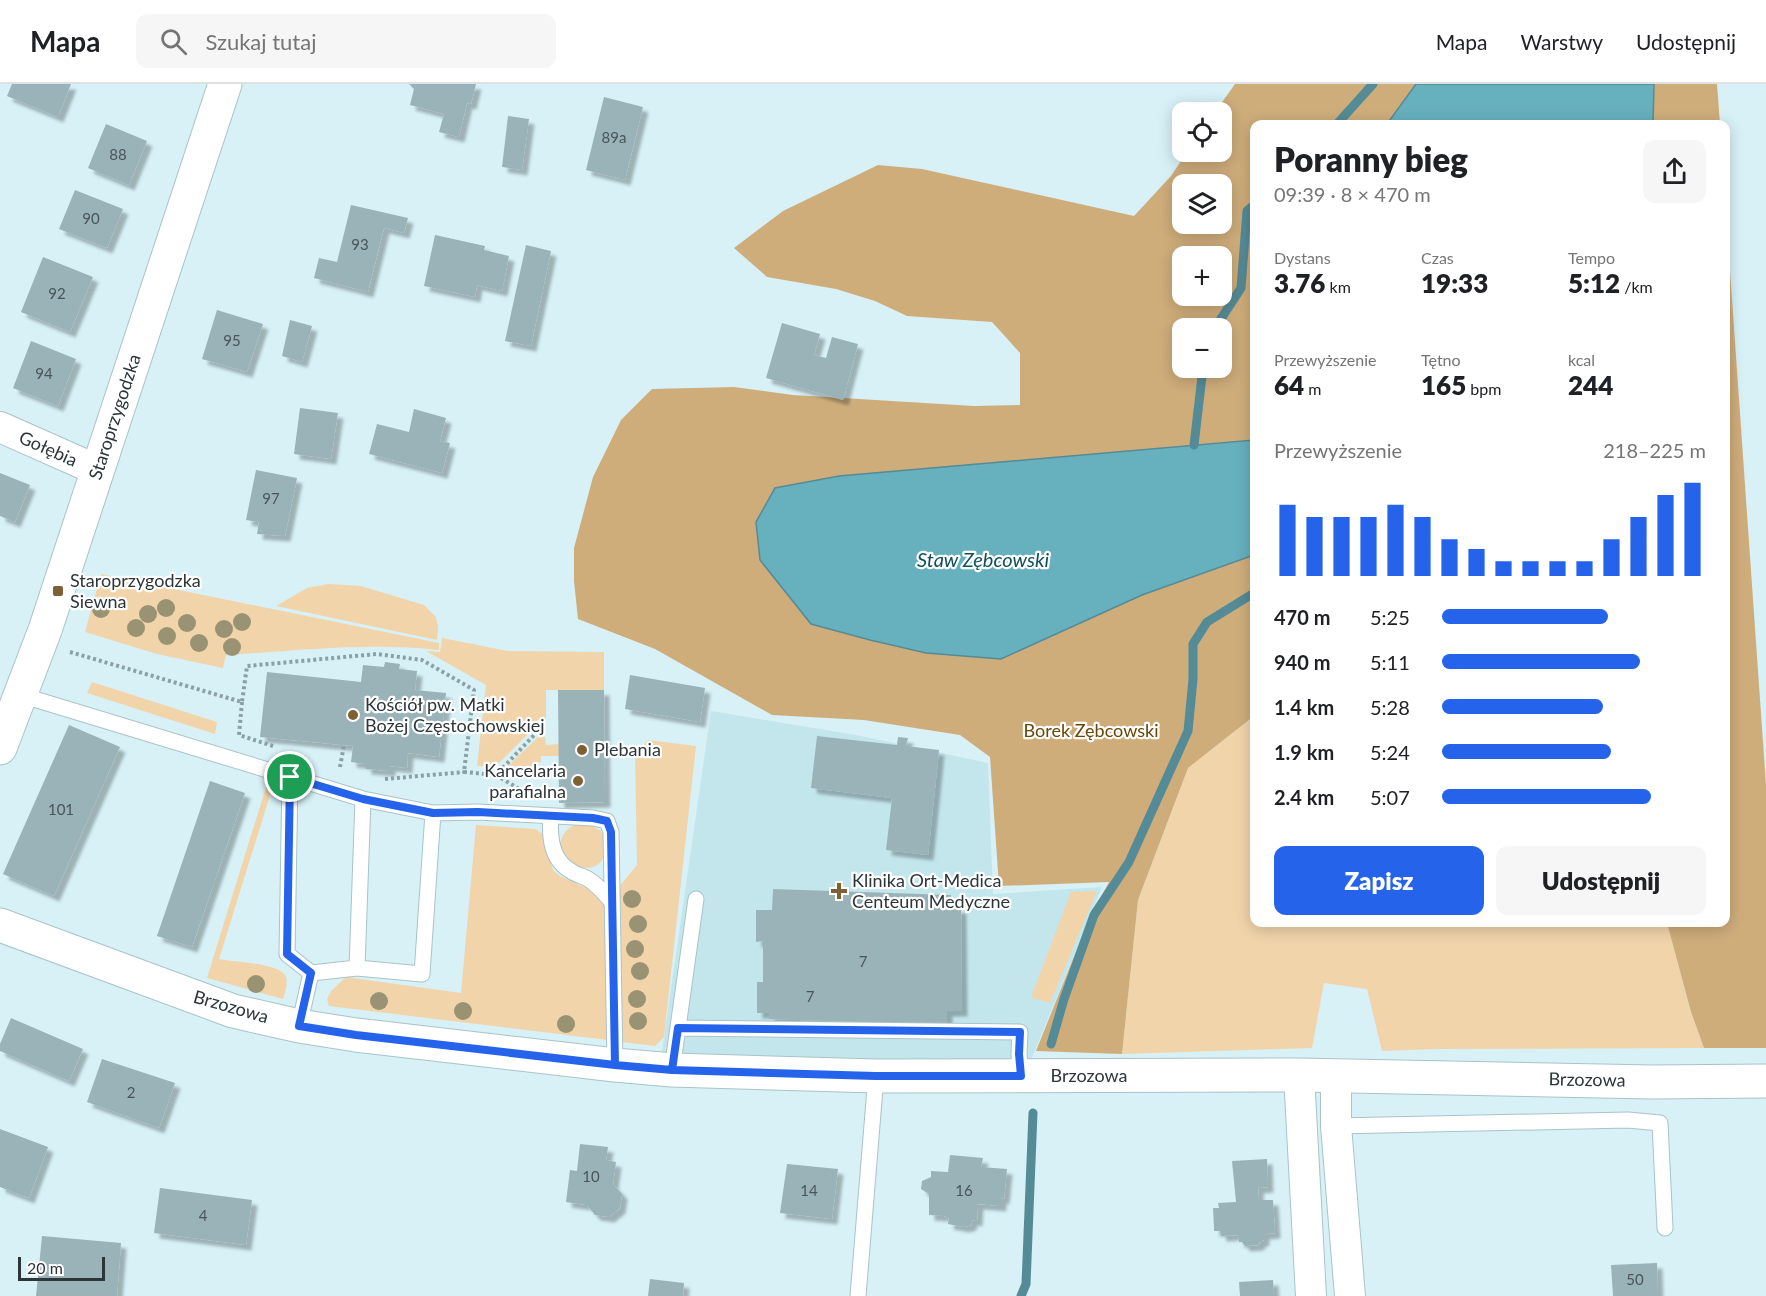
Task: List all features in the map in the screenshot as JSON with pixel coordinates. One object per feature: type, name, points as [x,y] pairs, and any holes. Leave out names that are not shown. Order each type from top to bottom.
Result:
[{"type":"street","name":"Staroprzygodzka","points":[[0,748],[45,630],[225,84]]},
{"type":"street","name":"Gołębia","points":[[0,427],[97,470]]},
{"type":"street","name":"Brzozowa","points":[[0,925],[232,1011],[299,1026],[356,1035],[615,1065],[672,1070],[876,1076],[1299,1075],[1652,1082],[1766,1081]]},
{"type":"street","points":[[1299,1075],[1298,1097],[1311,1296]]},
{"type":"street","points":[[1336,1076],[1336,1126],[1350,1296]]},
{"type":"lane","points":[[21,695],[363,799],[433,813],[478,812],[593,818],[607,821],[611,832],[615,1065]]},
{"type":"lane","points":[[290,777],[287,954],[311,973],[357,968],[422,974],[433,813]]},
{"type":"lane","points":[[357,968],[363,799]]},
{"type":"lane","points":[[551,816],[551,844],[558,861],[569,871],[587,878],[599,887],[612,902]]},
{"type":"lane","points":[[672,1070],[696,899]]},
{"type":"lane","points":[[299,1026],[311,973]]},
{"type":"lane","points":[[678,1028],[1020,1032],[1021,1076]]},
{"type":"lane","points":[[858,1296],[876,1076]]},
{"type":"lane","points":[[1336,1126],[1628,1120],[1660,1123],[1665,1228]]},
{"type":"path","points":[[66,651],[242,702]]},
{"type":"path","points":[[281,748],[239,735],[247,666],[377,654],[422,660],[474,690],[464,772]]},
{"type":"path","points":[[379,780],[464,772],[496,775],[539,730]]},
{"type":"path","points":[[333,765],[342,768],[344,746]]},
{"type":"shaded area","points":[[101,574],[439,643],[439,650],[359,647],[226,655],[223,668],[157,654],[85,632]]},
{"type":"shaded area","points":[[328,584],[361,586],[424,605],[436,617],[437,640],[276,606],[307,588]]},
{"type":"shaded area","points":[[442,638],[508,651],[604,652],[604,690],[546,690],[546,719],[538,720],[538,724],[496,766],[477,766],[486,685],[426,651],[440,652]]},
{"type":"shaded area","points":[[92,682],[217,722],[215,734],[87,693]]},
{"type":"shaded area","name":"Klinika Ort-Medica Centeum Medyczne","points":[[711,711],[856,735],[988,763],[993,894],[1102,887],[1029,1065],[660,1065]]},
{"type":"shaded area","points":[[1250,719],[1250,927],[1668,927],[1691,1012],[1704,1048],[1382,1051],[1367,989],[1324,983],[1312,1048],[1122,1054],[1138,900],[1188,768]]},
{"type":"shaded area","points":[[539,736],[545,737],[546,745],[559,744],[559,756],[541,756],[541,762],[533,763],[533,766],[508,766]]},
{"type":"shaded area","points":[[648,740],[696,746],[664,1037],[655,1046],[622,1042],[618,888],[637,865],[635,754]]},
{"type":"shaded area","points":[[266,787],[272,789],[219,959],[264,965],[280,971],[287,980],[283,999],[207,978]]},
{"type":"shaded area","points":[[581,824],[601,831],[604,841],[604,856],[601,862],[589,868],[571,866],[559,850],[565,832]]},
{"type":"shaded area","points":[[476,825],[535,829],[543,834],[553,870],[560,876],[593,891],[604,905],[608,1040],[329,1006],[327,999],[331,991],[346,977],[461,993]]},
{"type":"shaded area","points":[[1097,891],[1050,1003],[1031,997],[1071,892]]},
{"type":"green space","name":"Borek Zębcowski","points":[[1235,84],[1416,84],[1390,120],[1250,120],[1250,441],[839,476],[775,488],[811,624],[926,653],[1001,659],[1142,595],[1250,556],[1250,719],[1188,768],[1138,900],[1122,1054],[1036,1051],[1089,919],[1109,882],[999,886],[990,757],[960,735],[864,720],[772,715],[655,649],[578,619],[574,581],[574,548],[593,477],[621,420],[652,389],[734,387],[793,395],[974,406],[1020,405],[1020,353],[992,322],[907,316],[875,301],[836,289],[767,277],[734,248],[783,211],[878,165],[922,169],[1134,216],[1172,174],[1172,234],[1232,234],[1232,174],[1172,174],[1180,162],[1232,162],[1232,102],[1222,102]]},
{"type":"green space","points":[[1654,84],[1717,84],[1720,120],[1653,120]]},
{"type":"green space","points":[[1730,270],[1766,785],[1766,1048],[1704,1048],[1691,1012],[1668,927],[1730,927]]},
{"type":"water","points":[[1416,84],[1654,84],[1653,120],[1390,120]]},
{"type":"water","name":"Staw Zębcowski","points":[[1250,440],[1250,556],[1142,595],[1001,659],[926,653],[811,624],[760,560],[756,522],[775,488],[839,476]]},
{"type":"building","points":[[12,84],[71,84],[58,117],[7,96]]},
{"type":"building","points":[[409,84],[476,84],[471,104],[467,103],[459,137],[439,132],[444,114],[410,105],[414,89]]},
{"type":"building","points":[[604,97],[643,107],[625,180],[586,170]]},
{"type":"building","points":[[508,116],[529,119],[522,170],[502,167]]},
{"type":"building","points":[[106,124],[147,141],[129,185],[88,168]]},
{"type":"building","points":[[75,190],[123,209],[107,248],[59,229]]},
{"type":"building","points":[[351,205],[408,218],[404,233],[384,228],[368,292],[314,278],[319,258],[337,262]]},
{"type":"building","points":[[435,235],[485,246],[484,250],[509,256],[502,291],[477,285],[475,297],[424,286]]},
{"type":"building","points":[[526,245],[551,251],[531,346],[505,341]]},
{"type":"building","points":[[43,257],[93,277],[70,332],[21,312]]},
{"type":"building","points":[[217,310],[263,324],[247,372],[202,359]]},
{"type":"building","points":[[290,320],[312,326],[302,362],[282,356]]},
{"type":"building","points":[[782,323],[820,334],[814,355],[826,358],[832,337],[858,344],[843,400],[766,378]]},
{"type":"building","points":[[31,341],[76,359],[58,406],[13,388]]},
{"type":"building","points":[[300,408],[338,413],[331,459],[294,454]]},
{"type":"building","points":[[414,409],[446,418],[440,441],[450,443],[442,473],[369,454],[377,424],[409,432]]},
{"type":"building","points":[[256,470],[297,478],[285,536],[257,534],[259,522],[246,520]]},
{"type":"building","points":[[0,473],[30,485],[15,522],[0,516]]},
{"type":"building","name":"Kościół pw. Matki Bożej Częstochowskiej","points":[[385,662],[400,664],[399,669],[417,671],[415,690],[446,693],[439,757],[408,753],[407,768],[390,766],[390,771],[366,769],[366,764],[351,762],[353,746],[260,737],[267,672],[361,682],[363,665],[384,667]]},
{"type":"building","points":[[630,675],[705,688],[700,722],[625,709]]},
{"type":"building","name":"Plebania","points":[[558,690],[604,690],[605,802],[559,803]]},
{"type":"building","points":[[69,725],[120,747],[54,896],[3,874]]},
{"type":"building","points":[[817,736],[897,745],[898,737],[908,738],[906,746],[939,750],[928,855],[886,850],[892,798],[811,788]]},
{"type":"building","points":[[210,781],[245,793],[192,947],[157,936]]},
{"type":"building","points":[[773,889],[951,895],[950,908],[961,908],[962,1011],[947,1011],[947,1025],[769,1019],[769,1013],[757,1013],[757,982],[763,982],[763,941],[756,942],[756,910],[772,910]]},
{"type":"building","points":[[11,1018],[83,1049],[69,1081],[0,1051],[0,1044]]},
{"type":"building","points":[[102,1059],[175,1083],[159,1128],[87,1102]]},
{"type":"building","points":[[0,1129],[48,1147],[29,1198],[0,1187]]},
{"type":"building","points":[[580,1144],[608,1147],[606,1160],[616,1162],[613,1184],[622,1194],[620,1208],[609,1217],[595,1215],[587,1205],[566,1202],[570,1170],[577,1171]]},
{"type":"building","points":[[950,1155],[983,1158],[981,1167],[1007,1169],[1004,1199],[1001,1198],[1001,1206],[978,1204],[977,1221],[972,1220],[971,1225],[964,1227],[948,1224],[949,1218],[944,1216],[929,1215],[929,1194],[921,1189],[922,1181],[931,1177],[931,1171],[948,1172]]},
{"type":"building","points":[[1267,1159],[1268,1187],[1258,1188],[1259,1200],[1273,1200],[1275,1233],[1264,1234],[1264,1240],[1258,1245],[1245,1246],[1239,1242],[1238,1235],[1221,1236],[1220,1231],[1214,1231],[1213,1208],[1219,1208],[1218,1203],[1236,1202],[1232,1161]]},
{"type":"building","points":[[787,1164],[838,1169],[832,1219],[780,1213]]},
{"type":"building","points":[[160,1188],[252,1200],[246,1245],[154,1233]]},
{"type":"building","points":[[42,1236],[121,1243],[117,1296],[36,1296]]},
{"type":"building","points":[[1657,1263],[1658,1296],[1613,1296],[1611,1265]]},
{"type":"building","points":[[650,1279],[684,1283],[683,1296],[648,1296]]},
{"type":"building","points":[[1273,1280],[1274,1296],[1240,1296],[1239,1282]]},
{"type":"waterway","points":[[1341,120],[1373,84]]},
{"type":"waterway","points":[[1222,318],[1241,288],[1247,211],[1250,208]]},
{"type":"waterway","points":[[1194,445],[1202,378]]},
{"type":"waterway","points":[[1051,1044],[1064,999],[1094,915],[1129,862],[1188,731],[1193,679],[1193,644],[1207,622],[1250,595]]},
{"type":"waterway","points":[[1021,1296],[1026,1284],[1033,1113]]},
{"type":"place","name":"Staroprzygodzka Siewna","points":[[58,591]]},
{"type":"place","name":"Kościół pw. Matki Bożej Częstochowskiej","points":[[353,715]]},
{"type":"place","name":"Plebania","points":[[582,750]]},
{"type":"place","name":"Kancelaria parafialna","points":[[578,781]]},
{"type":"place","name":"Klinika Ort-Medica Centeum Medyczne","points":[[839,891]]},
{"type":"route","points":[[290,777],[287,954],[311,973],[299,1026],[356,1035],[615,1065],[672,1070],[876,1076],[1021,1076],[1020,1032],[678,1028],[672,1070],[615,1065],[611,832],[607,821],[593,818],[478,812],[433,813],[363,799],[290,777]]}]
